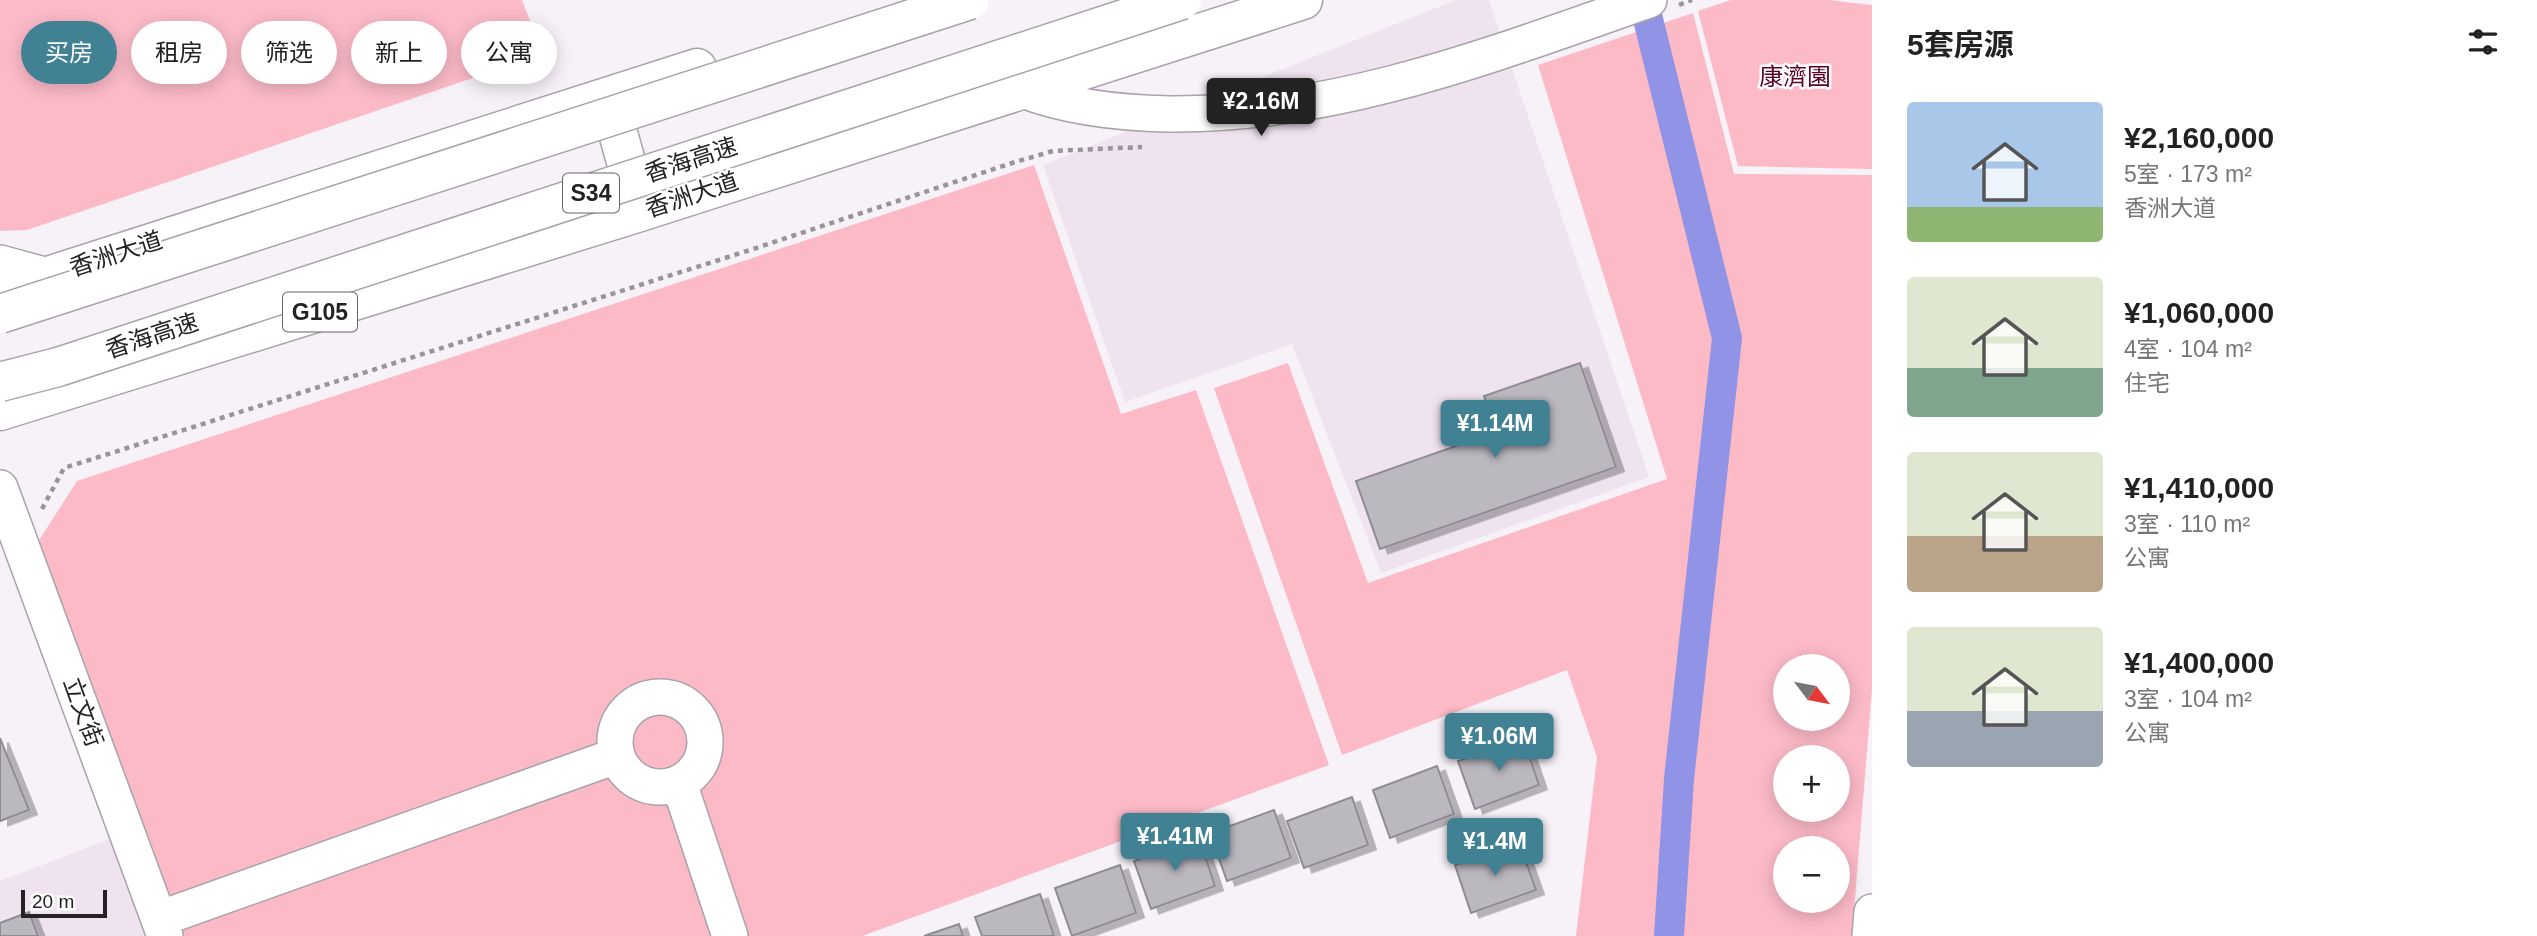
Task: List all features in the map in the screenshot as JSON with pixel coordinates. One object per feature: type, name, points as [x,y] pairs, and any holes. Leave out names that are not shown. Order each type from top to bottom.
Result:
[{"type":"highway","name":"香洲大道","points":[[0,294],[48,276],[913,0]]},
{"type":"highway","points":[[0,314],[970,0]]},
{"type":"highway","name":"香海高速","points":[[0,382],[58,367],[1182,0]]},
{"type":"highway","name":"香洲大道","points":[[0,411],[640,212],[1303,0]]},
{"type":"highway","points":[[608,97],[640,212]]},
{"type":"street","points":[[1023,90],[1081,106],[1133,114],[1241,112],[1286,106],[1378,88],[1497,53],[1649,0]]},
{"type":"street","points":[[0,263],[48,276]]},
{"type":"street","name":"立文街","points":[[0,488],[162,928]]},
{"type":"street","points":[[666,696],[692,709],[701,721],[705,750],[691,775],[679,783],[664,787],[635,780],[616,756],[614,741],[617,726],[625,712],[637,702],[666,696]]},
{"type":"street","points":[[162,928],[616,756]]},
{"type":"street","points":[[679,783],[730,936]]},
{"type":"street","points":[[1870,936],[1872,912]]},
{"type":"path","points":[[21,545],[64,468],[773,243],[1012,163],[1053,151],[1153,147]]},
{"type":"shaded area","points":[[1456,0],[1489,0],[1649,477],[1381,573],[1292,344],[1125,402],[1043,165]]},
{"type":"shaded area","points":[[115,837],[149,936],[0,936],[0,881]]},
{"type":"green space","points":[[0,0],[522,0],[530,21],[461,21],[461,82],[27,230],[0,231]]},
{"type":"green space","name":"康濟園","points":[[1731,0],[1828,0],[1872,5],[1872,169],[1738,166],[1698,11]]},
{"type":"green space","points":[[1693,13],[1734,174],[1872,175],[1872,689],[1852,936],[1576,936],[1597,757],[1567,670],[1342,755],[1214,388],[1288,363],[1368,583],[1667,479],[1538,65]]},
{"type":"green space","points":[[1034,165],[1121,414],[1196,390],[1329,765],[862,936],[179,936],[36,545],[77,481]]},
{"type":"building","points":[[1580,363],[1616,467],[1380,549],[1356,481],[1496,432],[1484,396]]},
{"type":"building","points":[[0,738],[29,810],[0,821]]},
{"type":"building","points":[[1523,738],[1539,785],[1475,809],[1458,761]]},
{"type":"building","points":[[1437,766],[1454,814],[1390,838],[1373,790]]},
{"type":"building","points":[[1352,797],[1368,845],[1304,868],[1287,821]]},
{"type":"building","points":[[1274,810],[1291,858],[1227,881],[1210,833]]},
{"type":"building","points":[[1199,838],[1215,886],[1151,909],[1134,861]]},
{"type":"building","points":[[1519,842],[1536,890],[1471,913],[1455,865]]},
{"type":"building","points":[[1120,865],[1136,913],[1072,936],[1055,888]]},
{"type":"building","points":[[1040,894],[1054,936],[982,936],[975,917]]},
{"type":"building","points":[[29,912],[38,936],[0,936],[0,923]]},
{"type":"building","points":[[959,924],[963,936],[924,936]]},
{"type":"waterway","points":[[1639,0],[1645,7],[1727,338],[1679,779],[1669,936]]}]
